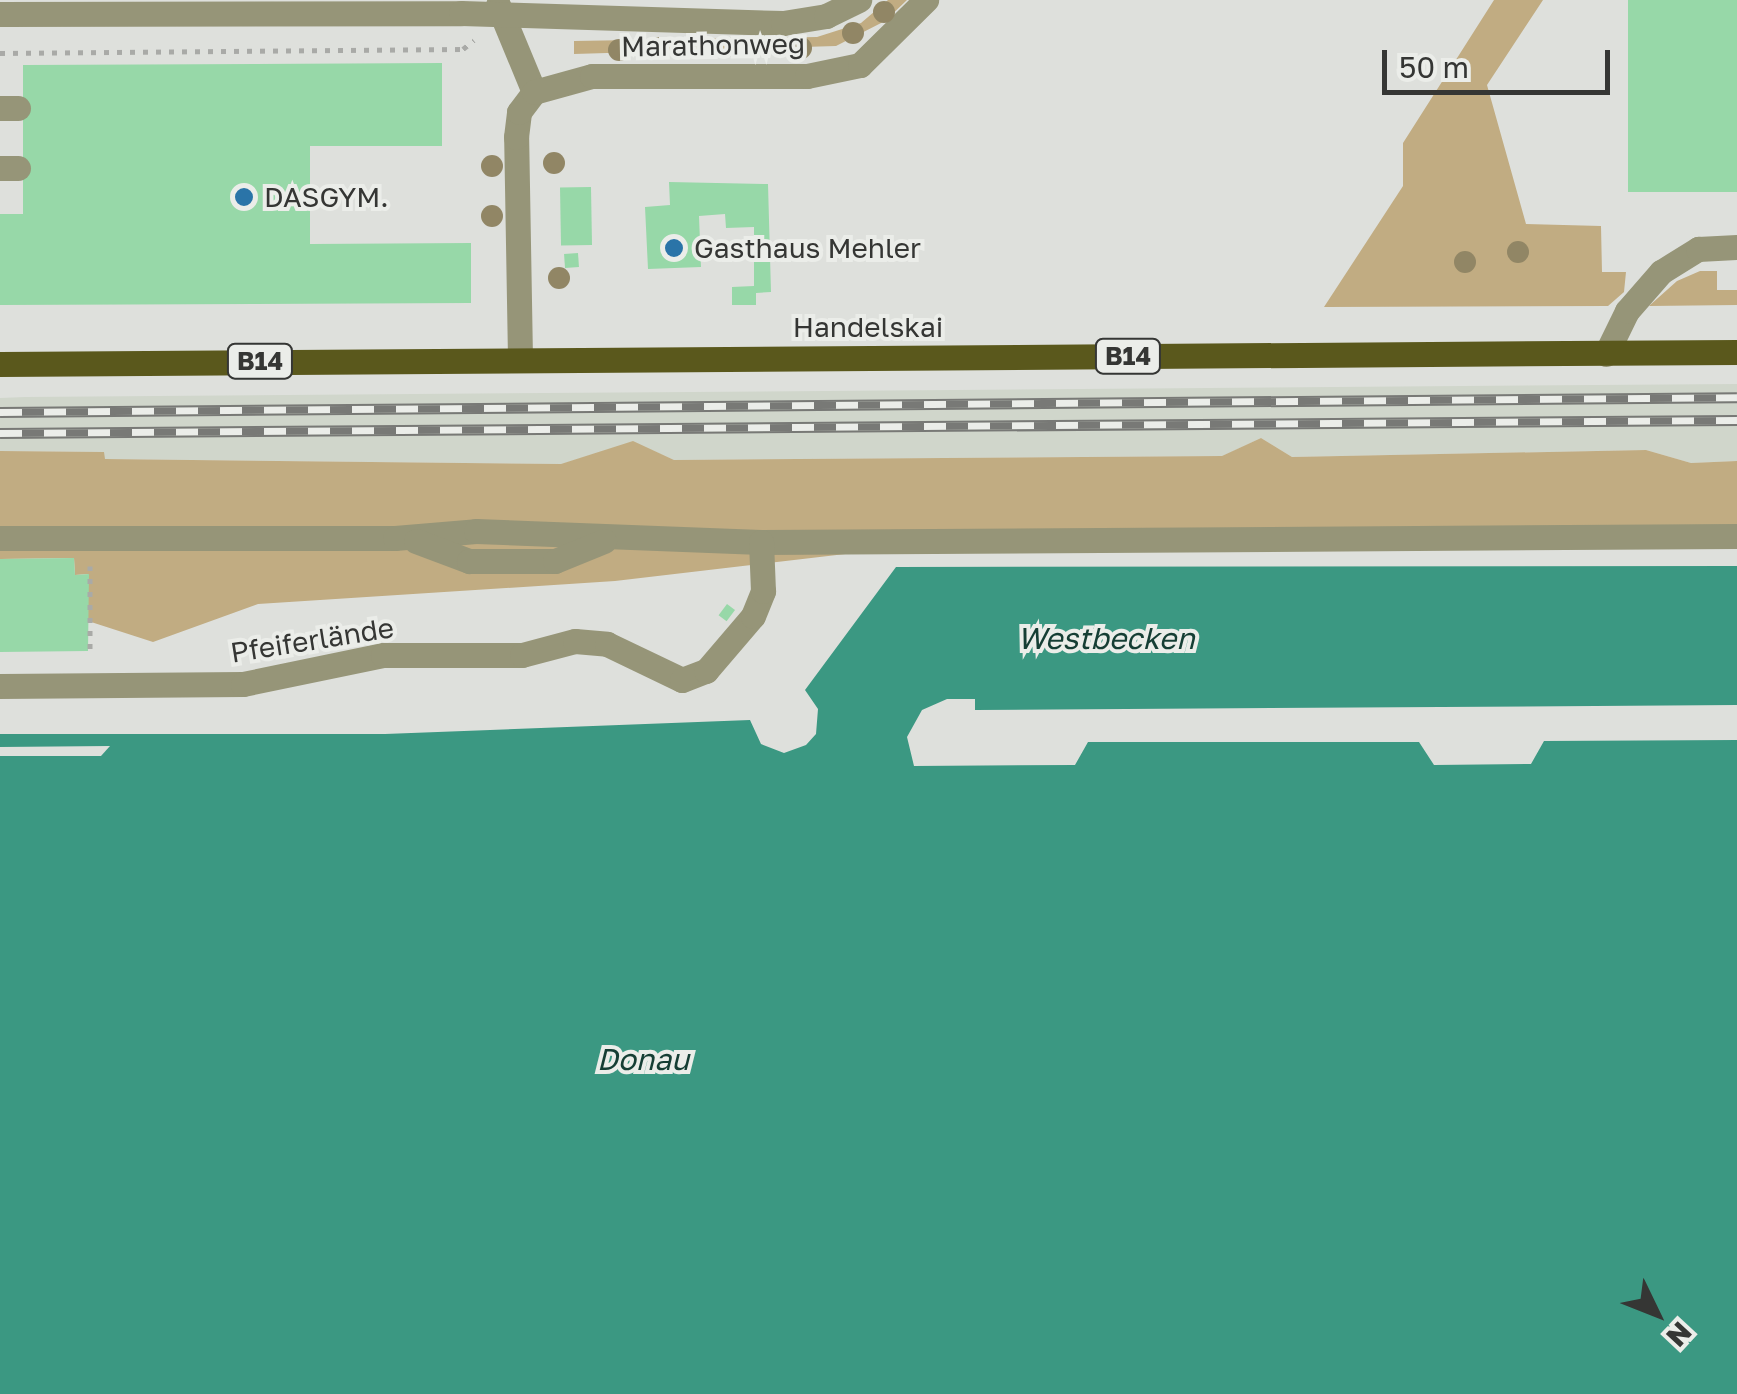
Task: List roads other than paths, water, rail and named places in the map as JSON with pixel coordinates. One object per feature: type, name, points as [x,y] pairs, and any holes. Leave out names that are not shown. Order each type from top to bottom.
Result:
[{"type":"main road","name":"Handelskai","points":[[0,364],[1737,352]]},
{"type":"street","name":"Marathonweg","points":[[0,14],[499,8],[783,23],[826,16],[859,0]]},
{"type":"street","name":"Marathonweg","points":[[534,92],[592,76],[806,86],[860,65],[926,0]]},
{"type":"street","points":[[499,8],[534,92],[519,112],[516,137],[520,358]]},
{"type":"street","points":[[1606,354],[1627,311],[1661,272],[1698,250],[1737,247]]},
{"type":"street","points":[[0,538],[407,537],[470,561],[555,561],[614,537],[761,542],[1737,536]]},
{"type":"street","name":"Pfeiferlände","points":[[0,686],[243,684],[383,655],[522,655],[575,640],[606,644],[682,680],[706,671],[754,616],[763,591],[761,542]]},
{"type":"water","name":"Donau","points":[[1737,566],[1737,705],[975,710],[975,699],[947,699],[922,710],[907,737],[914,766],[1075,765],[1088,742],[1419,742],[1434,765],[1531,764],[1544,741],[1737,740],[1737,1394],[0,1394],[0,734],[385,734],[750,720],[761,744],[784,753],[806,745],[816,734],[818,709],[805,690],[896,567]]},
{"type":"railway","points":[[0,412],[1737,397]]},
{"type":"railway","points":[[0,433],[1737,420]]},
{"type":"place","name":"DASGYM.","points":[[244,197]]},
{"type":"place","name":"Gasthaus Mehler","points":[[674,248]]},
{"type":"water label","name":"Westbecken","points":[[1106,638]]}]
